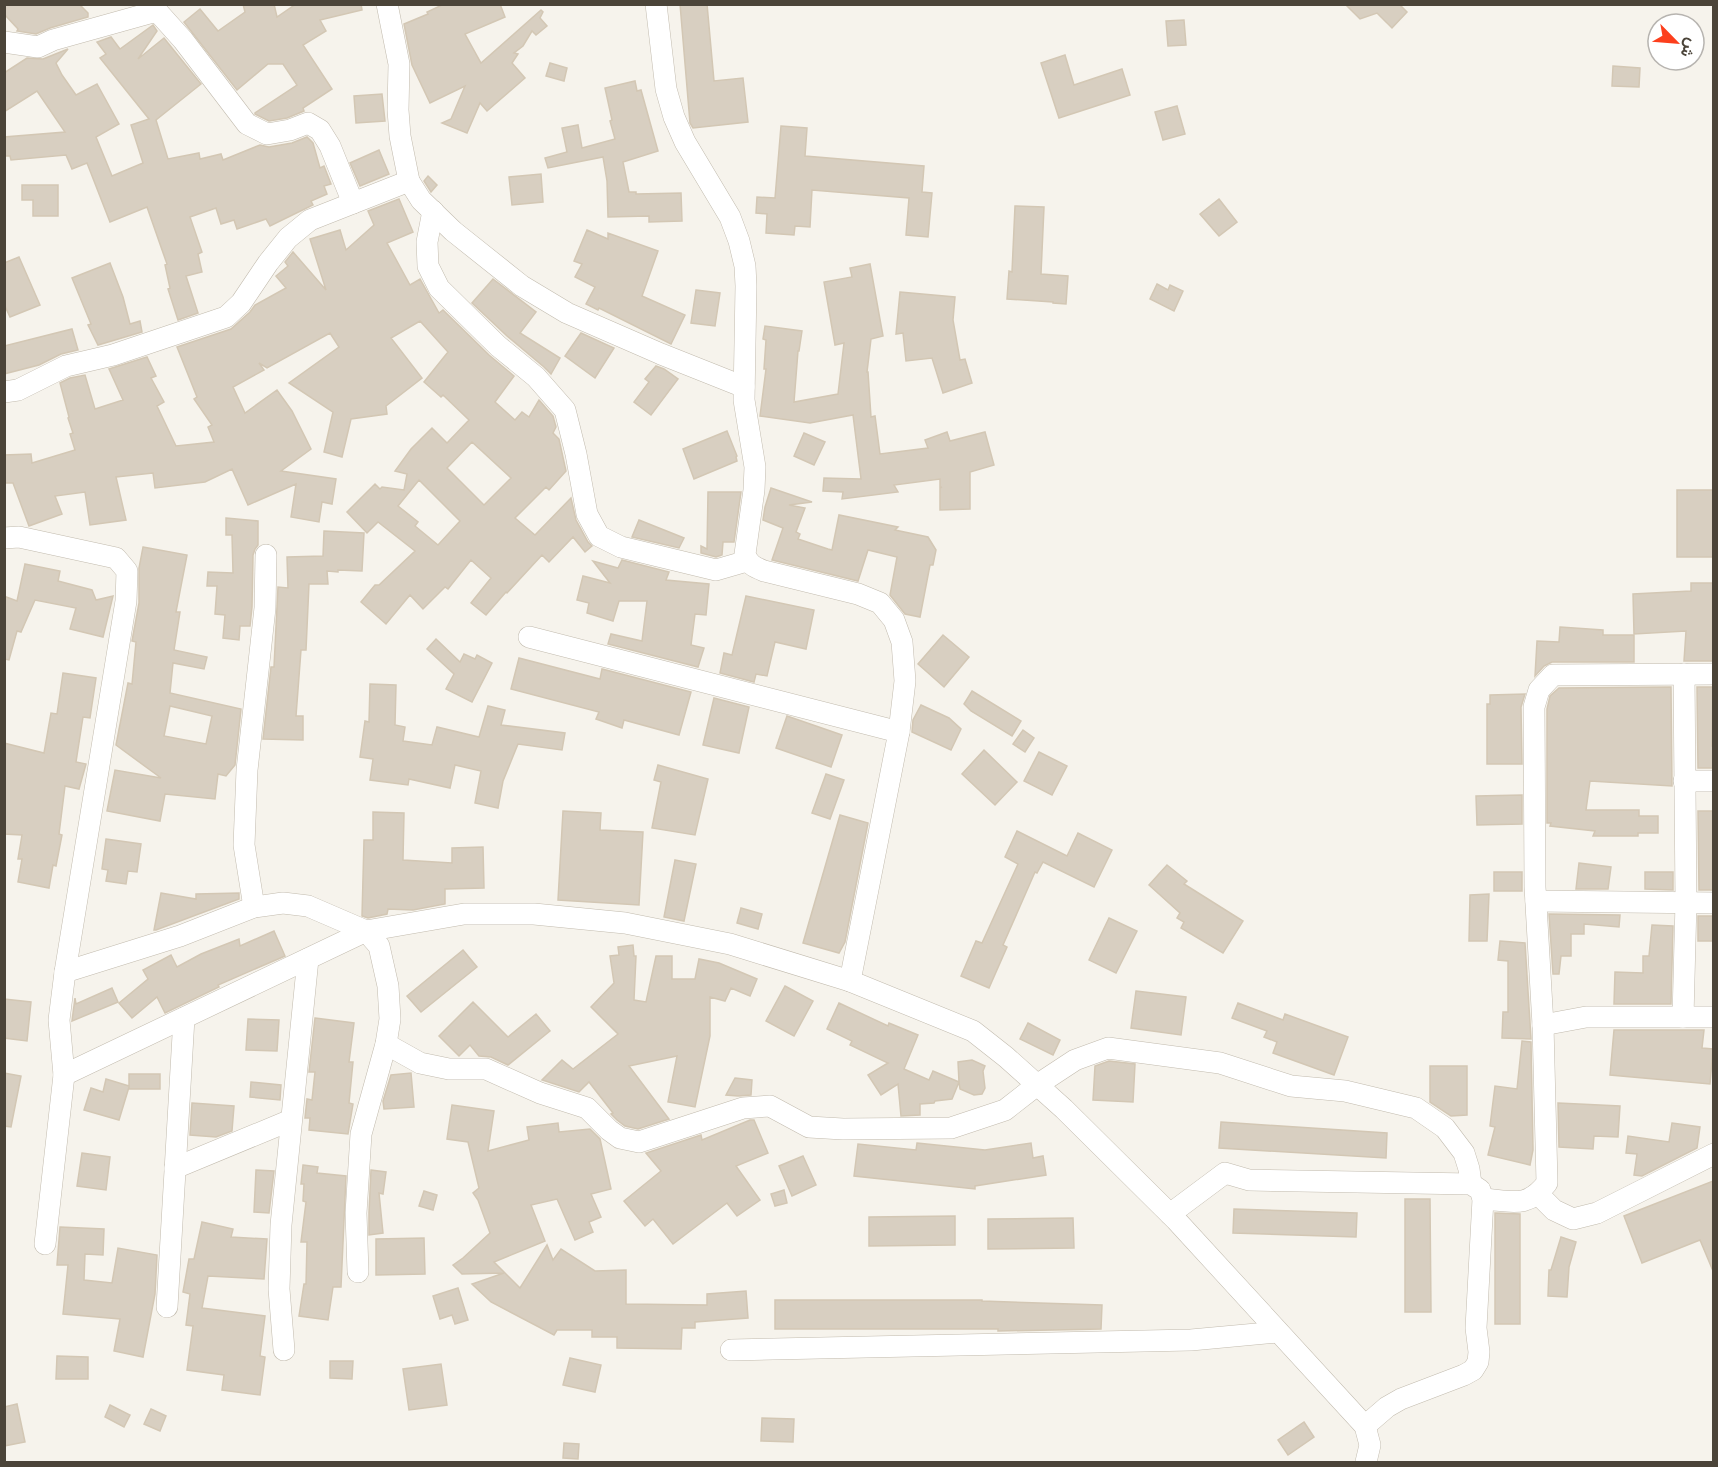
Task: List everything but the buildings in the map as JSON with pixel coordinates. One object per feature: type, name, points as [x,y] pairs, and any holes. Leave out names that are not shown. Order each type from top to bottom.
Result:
[{"type":"street","points":[[387,4],[399,64],[400,136],[409,181],[421,200],[453,231],[522,286],[567,313],[744,387]]},
{"type":"street","points":[[656,4],[666,89],[674,117],[685,142],[730,217],[745,266],[744,400],[754,467],[754,490],[745,554],[747,561],[755,568],[764,571],[858,594],[880,603],[894,620],[902,642],[905,681],[899,732],[850,981]]},
{"type":"street","points":[[4,42],[38,47],[53,40],[157,11],[183,40],[247,124],[267,134],[290,130],[308,123],[320,130],[330,146],[353,203]]},
{"type":"street","points":[[4,392],[18,390],[66,366],[113,355],[226,317],[241,303],[288,238],[310,220],[409,181]]},
{"type":"street","points":[[433,211],[427,242],[428,266],[439,288],[498,346],[536,377],[565,410],[587,514],[598,536],[621,547],[716,570],[747,561]]},
{"type":"street","points":[[4,538],[19,537],[116,558],[127,571],[126,601],[59,1020],[64,1075],[45,1244]]},
{"type":"street","points":[[254,907],[244,845],[247,770],[265,608],[266,555]]},
{"type":"street","points":[[529,637],[899,732]]},
{"type":"street","points":[[1683,1017],[1686,902],[1684,674]]},
{"type":"street","points":[[1170,1214],[1225,1173],[1249,1180],[1477,1191],[1522,1202],[1538,1194],[1547,1183],[1543,1025],[1536,901],[1534,707],[1539,690],[1553,675],[1713,674]]},
{"type":"street","points":[[1684,781],[1713,781]]},
{"type":"street","points":[[1536,901],[1713,903]]},
{"type":"street","points":[[65,972],[180,936],[254,907],[283,903],[308,906],[366,931],[379,946],[388,986],[390,1019],[386,1044],[361,1134],[356,1213],[358,1272]]},
{"type":"street","points":[[64,1075],[366,931],[464,914],[534,914],[625,923],[730,944],[850,981],[973,1032],[1006,1057],[1064,1109],[1170,1214],[1365,1426],[1370,1444],[1366,1462]]},
{"type":"street","points":[[284,1350],[279,1289],[281,1225],[308,959]]},
{"type":"street","points":[[1543,1025],[1586,1017],[1713,1017]]},
{"type":"street","points":[[167,1307],[184,1018]]},
{"type":"street","points":[[386,1044],[420,1063],[449,1069],[486,1069],[540,1093],[587,1108],[620,1138],[639,1142],[743,1108],[770,1106],[810,1127],[951,1128],[1005,1110],[1075,1060],[1108,1048],[1220,1062],[1291,1086],[1345,1091],[1416,1108],[1445,1128],[1464,1153],[1477,1191],[1476,1328],[1478,1362],[1473,1370],[1464,1375],[1401,1399],[1387,1407],[1365,1426]]},
{"type":"street","points":[[175,1168],[291,1120]]},
{"type":"street","points":[[1538,1194],[1554,1209],[1573,1219],[1597,1213],[1713,1154]]},
{"type":"street","points":[[731,1350],[1191,1340],[1278,1332]]}]
